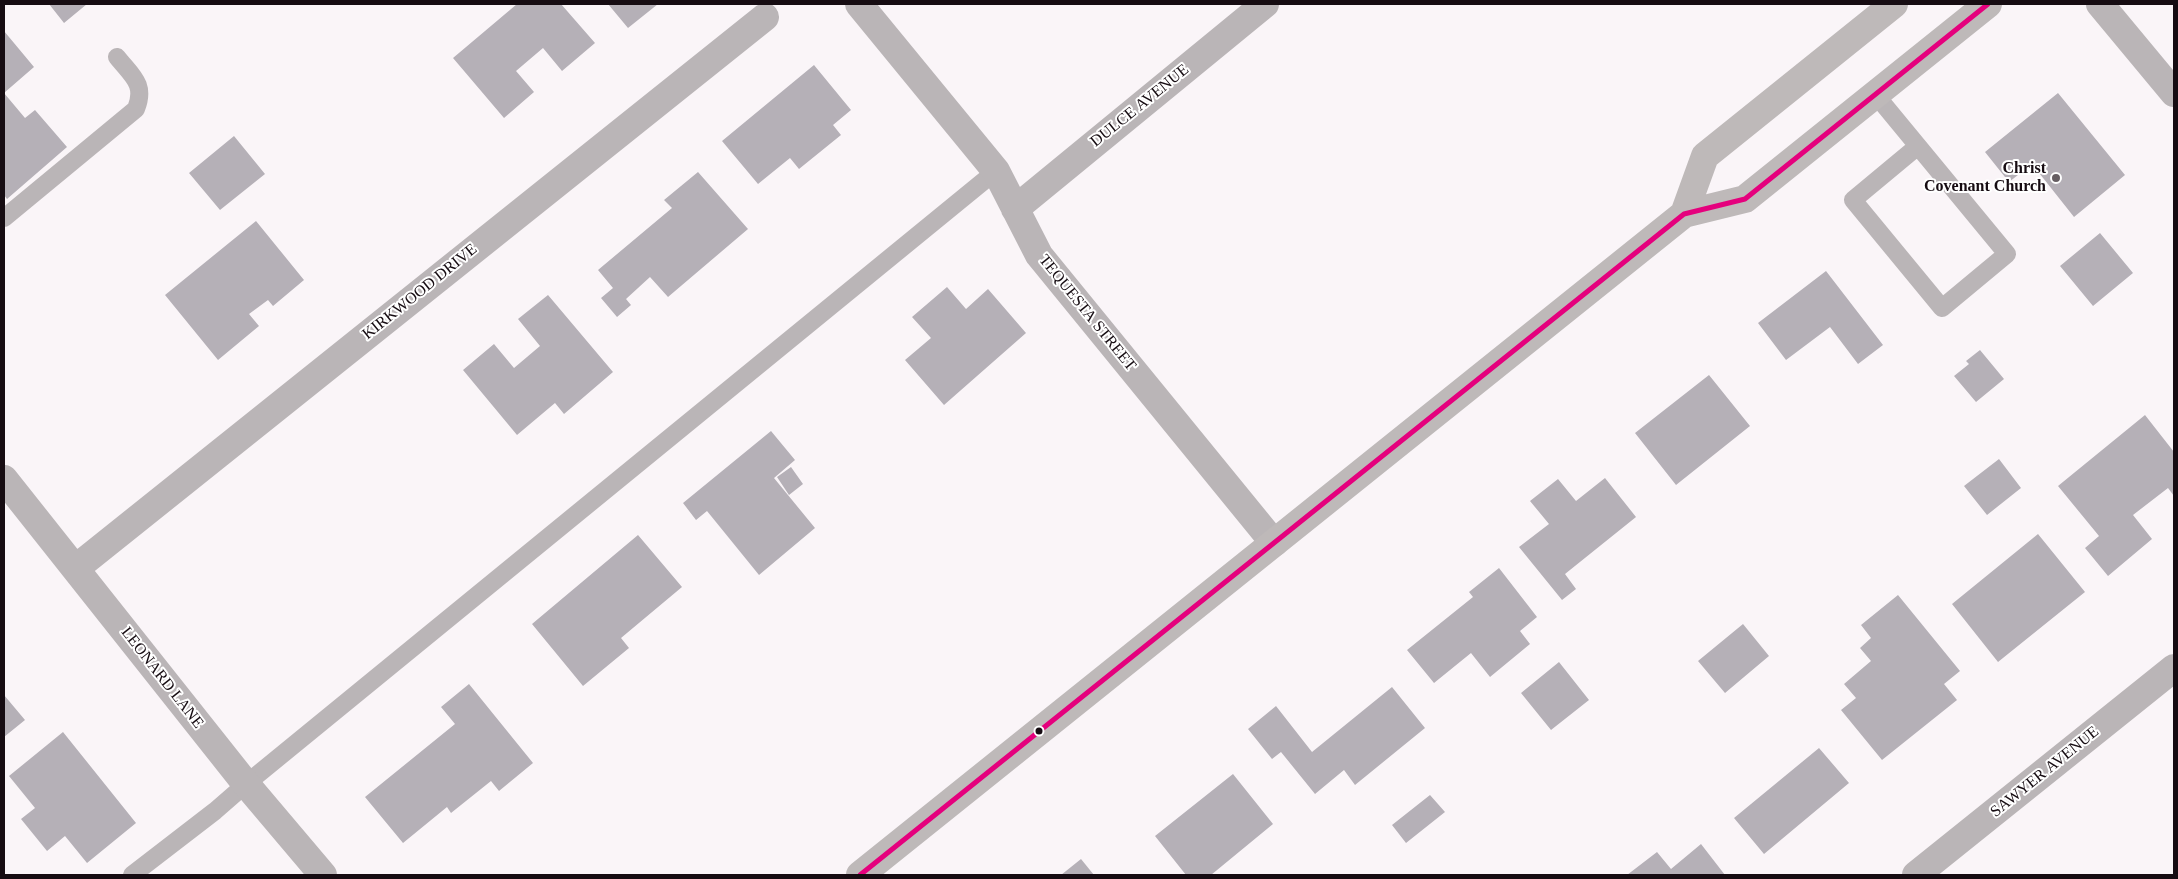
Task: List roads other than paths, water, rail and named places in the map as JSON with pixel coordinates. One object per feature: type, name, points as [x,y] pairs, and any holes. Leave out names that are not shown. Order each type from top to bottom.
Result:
[{"type":"main road","points":[[1684,214],[1705,156],[1894,4]]},
{"type":"main road","points":[[860,875],[1684,214],[1745,199],[1988,4]]},
{"type":"street","name":"TEQUESTA STREET","points":[[859,4],[996,171],[1039,255],[1274,543]]},
{"type":"street","name":"DULCE AVENUE","points":[[1015,209],[1265,4]]},
{"type":"street","points":[[2100,4],[2174,93]]},
{"type":"street","name":"KIRKWOOD DRIVE","points":[[76,568],[765,17]]},
{"type":"street","name":"LEONARD LANE","points":[[4,479],[246,784],[323,875]]},
{"type":"street","name":"SAWYER AVENUE","points":[[1916,875],[2174,668]]},
{"type":"lane","points":[[4,218],[136,109],[140,97],[139,83],[117,57]]},
{"type":"lane","points":[[1874,94],[1918,146],[2007,254],[1942,308],[1853,200],[1918,146]]},
{"type":"lane","points":[[132,875],[215,811],[996,171]]},
{"type":"place","name":"Christ Covenant Church","points":[[2056,178]]}]
